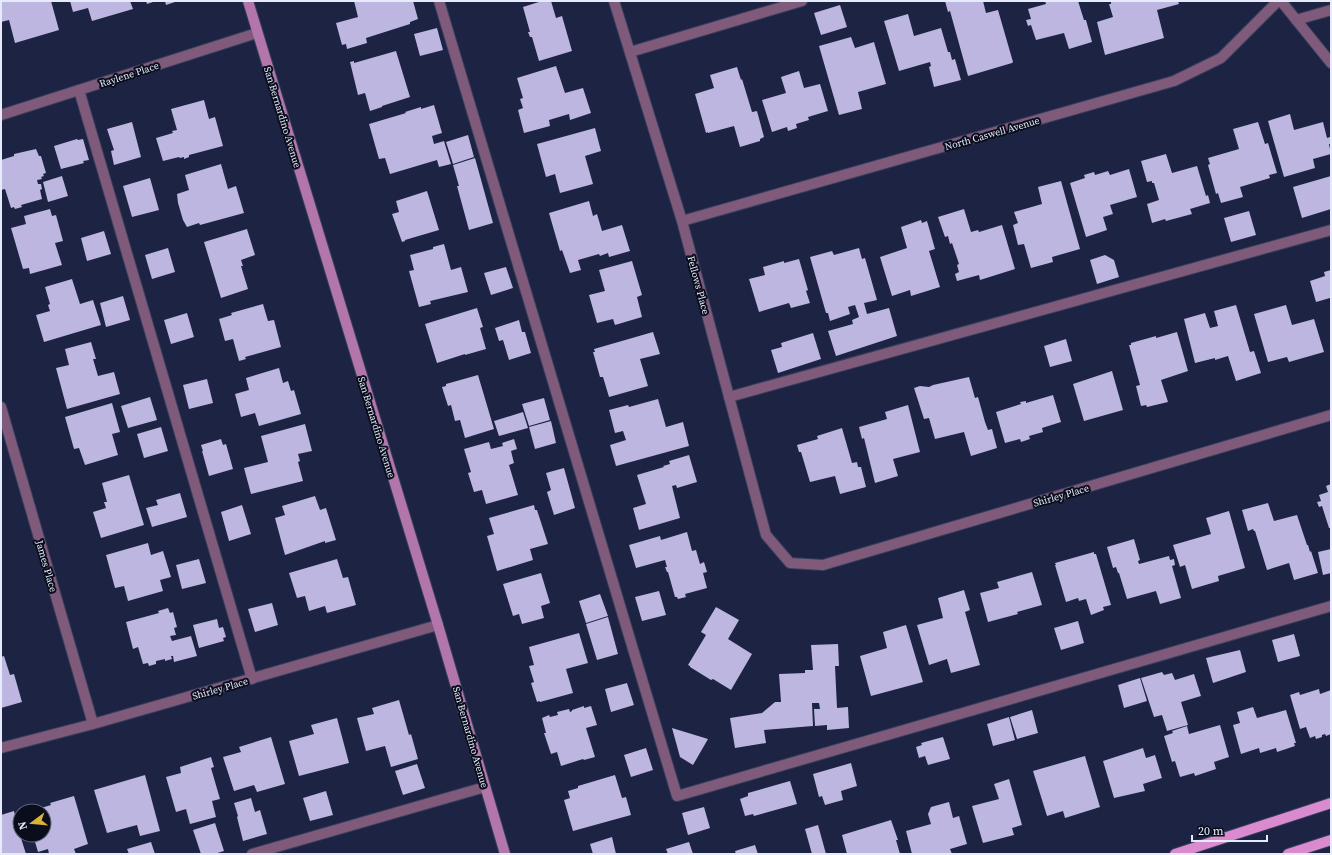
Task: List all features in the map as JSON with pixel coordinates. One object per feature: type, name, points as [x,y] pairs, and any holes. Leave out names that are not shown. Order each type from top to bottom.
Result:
[{"type":"main road","name":"San Bernardino Avenue","points":[[248,1],[438,625],[505,854]]},
{"type":"main road","points":[[1175,854],[1331,803]]},
{"type":"main road","points":[[1288,854],[1331,840]]},
{"type":"street","points":[[439,1],[677,796],[1331,606]]},
{"type":"street","name":"Fellows Place","points":[[614,1],[682,221],[766,535],[790,563]]},
{"type":"street","points":[[630,52],[802,1]]},
{"type":"street","points":[[1279,1],[1331,63]]},
{"type":"street","name":"North Caswell Avenue","points":[[682,221],[1174,82],[1221,58],[1279,1]]},
{"type":"street","points":[[1296,20],[1331,10]]},
{"type":"street","name":"Raylene Place","points":[[1,115],[257,33]]},
{"type":"street","points":[[79,90],[252,679]]},
{"type":"street","points":[[729,397],[1331,230]]},
{"type":"street","name":"James Place","points":[[1,407],[93,724]]},
{"type":"street","name":"Shirley Place","points":[[790,563],[823,565],[1331,415]]},
{"type":"street","name":"Shirley Place","points":[[1,748],[93,724],[438,625]]},
{"type":"street","points":[[252,854],[485,787]]},
{"type":"building","points":[[1,1],[51,1],[59,30],[15,43],[9,20],[1,22]]},
{"type":"building","points":[[70,1],[130,1],[133,9],[92,21],[88,8],[73,12]]},
{"type":"building","points":[[146,1],[156,1],[147,4]]},
{"type":"building","points":[[165,1],[178,1],[166,5]]},
{"type":"building","points":[[354,1],[413,1],[418,19],[410,22],[410,24],[366,38],[367,43],[347,49],[346,44],[342,45],[336,23],[358,17]]},
{"type":"building","points":[[542,1],[551,1],[556,18],[562,16],[572,51],[539,61],[532,37],[530,37],[528,32],[530,32],[523,7]]},
{"type":"building","points":[[945,1],[983,1],[986,13],[998,10],[1013,62],[968,76],[950,11],[948,12]]},
{"type":"building","points":[[1045,1],[1078,1],[1084,20],[1086,20],[1092,42],[1069,49],[1064,33],[1036,40],[1031,25],[1028,26],[1026,20],[1031,19],[1028,9],[1046,4]]},
{"type":"building","points":[[1112,1],[1178,1],[1179,4],[1157,10],[1164,38],[1105,55],[1097,22],[1113,17],[1109,4],[1111,4]]},
{"type":"building","points":[[840,5],[847,27],[821,35],[814,13]]},
{"type":"building","points":[[908,14],[914,36],[941,28],[948,52],[950,52],[952,60],[955,59],[961,80],[934,87],[929,67],[931,66],[930,62],[899,71],[884,21]]},
{"type":"building","points":[[437,28],[443,50],[420,56],[414,34]]},
{"type":"building","points":[[851,37],[855,48],[874,42],[886,84],[858,92],[862,109],[839,115],[819,46]]},
{"type":"building","points":[[396,51],[410,97],[370,111],[365,93],[358,95],[350,62],[354,61],[354,63]]},
{"type":"building","points":[[556,66],[565,93],[583,88],[591,113],[570,120],[569,114],[549,120],[550,126],[524,133],[518,110],[523,108],[520,99],[523,98],[517,78]]},
{"type":"building","points":[[737,67],[752,112],[757,111],[764,137],[760,139],[760,141],[740,147],[734,126],[706,133],[695,94],[714,88],[710,75]]},
{"type":"building","points":[[799,71],[804,88],[820,84],[828,111],[808,117],[809,120],[796,124],[797,128],[788,131],[787,127],[772,132],[762,100],[786,93],[781,77]]},
{"type":"building","points":[[204,100],[209,119],[215,117],[223,146],[189,155],[189,157],[184,159],[184,157],[179,157],[163,161],[156,138],[173,133],[172,131],[177,130],[171,109]]},
{"type":"building","points":[[434,105],[442,133],[432,136],[434,144],[444,141],[451,164],[439,167],[437,160],[390,174],[385,158],[379,159],[369,124],[421,107],[421,109]]},
{"type":"building","points":[[1290,114],[1294,130],[1323,122],[1327,138],[1330,137],[1331,139],[1331,144],[1329,144],[1331,154],[1313,159],[1315,168],[1284,177],[1268,121]]},
{"type":"building","points":[[132,122],[141,157],[114,165],[111,151],[114,150],[107,129]]},
{"type":"building","points":[[1258,122],[1265,144],[1268,143],[1277,173],[1269,175],[1270,178],[1240,187],[1243,197],[1221,203],[1218,193],[1216,194],[1208,165],[1210,164],[1208,158],[1239,149],[1233,129]]},
{"type":"building","points":[[595,128],[601,151],[585,156],[593,184],[560,193],[555,174],[546,177],[537,144]]},
{"type":"building","points":[[468,135],[474,157],[453,164],[446,142]]},
{"type":"building","points":[[77,139],[83,139],[89,160],[83,161],[84,163],[61,169],[54,146]]},
{"type":"building","points":[[36,149],[39,156],[41,156],[46,173],[41,177],[42,179],[37,180],[38,184],[41,184],[42,189],[40,190],[42,199],[21,205],[22,207],[15,209],[14,207],[11,208],[5,189],[1,190],[1,160],[14,156],[14,154]]},
{"type":"building","points":[[1166,154],[1172,173],[1197,166],[1206,196],[1208,195],[1210,203],[1190,209],[1192,214],[1152,223],[1147,204],[1159,200],[1154,183],[1152,183],[1152,181],[1147,182],[1141,161]]},
{"type":"building","points":[[475,158],[493,223],[469,230],[453,165]]},
{"type":"building","points":[[221,164],[228,189],[236,186],[244,213],[187,227],[183,220],[177,194],[189,190],[185,175]]},
{"type":"building","points":[[1129,169],[1137,197],[1110,205],[1113,214],[1103,217],[1107,230],[1086,237],[1070,183],[1085,178],[1084,175],[1094,172],[1095,175],[1108,171],[1110,175]]},
{"type":"building","points":[[62,176],[68,196],[48,202],[43,182]]},
{"type":"building","points":[[1331,176],[1331,209],[1302,218],[1293,187]]},
{"type":"building","points":[[150,178],[159,210],[132,217],[123,186]]},
{"type":"building","points":[[1061,181],[1080,249],[1052,257],[1053,262],[1031,268],[1024,244],[1018,245],[1013,225],[1018,223],[1014,212],[1042,204],[1038,187]]},
{"type":"building","points":[[427,191],[439,230],[402,242],[392,214],[399,212],[396,201]]},
{"type":"building","points":[[589,201],[593,216],[597,214],[602,231],[622,225],[630,251],[609,257],[608,253],[600,256],[599,254],[578,260],[581,270],[570,273],[562,250],[560,251],[549,213]]},
{"type":"building","points":[[50,209],[52,216],[56,215],[63,241],[55,243],[62,265],[30,274],[29,268],[23,269],[11,228],[26,224],[24,216]]},
{"type":"building","points":[[964,209],[971,232],[978,230],[979,232],[1002,225],[1015,269],[980,280],[979,275],[957,281],[955,274],[959,272],[957,265],[959,264],[952,243],[950,244],[948,236],[945,237],[938,217]]},
{"type":"building","points":[[1249,211],[1256,235],[1231,242],[1224,218]]},
{"type":"building","points":[[921,220],[922,223],[927,221],[935,249],[929,251],[940,287],[911,296],[910,290],[892,296],[880,257],[907,248],[901,227]]},
{"type":"building","points":[[247,229],[255,255],[241,260],[243,266],[241,266],[248,289],[221,298],[204,242]]},
{"type":"building","points":[[104,231],[111,254],[87,261],[81,238]]},
{"type":"building","points":[[444,244],[451,270],[461,267],[468,292],[430,301],[431,304],[419,307],[409,271],[414,270],[410,255],[433,249],[433,247]]},
{"type":"building","points":[[168,248],[175,272],[152,279],[145,255]]},
{"type":"building","points":[[859,248],[862,259],[865,258],[877,300],[864,303],[867,314],[889,308],[897,336],[836,356],[828,331],[853,324],[852,320],[859,317],[855,305],[848,307],[850,314],[830,321],[828,313],[826,313],[810,257],[832,251],[834,255]]},
{"type":"building","points":[[1105,255],[1114,260],[1119,277],[1097,284],[1090,260]]},
{"type":"building","points":[[799,259],[808,290],[806,291],[810,303],[791,308],[789,303],[759,312],[749,279],[765,275],[763,267],[784,261],[784,263]]},
{"type":"building","points":[[632,261],[642,295],[637,297],[642,317],[615,325],[613,319],[597,323],[589,295],[605,291],[599,270]]},
{"type":"building","points":[[506,267],[513,288],[491,295],[484,273]]},
{"type":"building","points":[[1331,270],[1331,301],[1330,298],[1316,302],[1310,281],[1325,276],[1324,272]]},
{"type":"building","points":[[72,279],[80,304],[93,300],[101,325],[44,342],[36,315],[50,311],[48,305],[50,304],[45,287]]},
{"type":"building","points":[[123,296],[130,320],[106,327],[100,303]]},
{"type":"building","points":[[263,304],[268,321],[274,320],[281,347],[245,357],[246,359],[239,361],[233,339],[225,341],[219,319],[232,315],[231,313]]},
{"type":"building","points":[[1236,305],[1250,352],[1254,351],[1261,373],[1236,381],[1228,356],[1215,360],[1215,358],[1195,363],[1184,319],[1205,313],[1210,328],[1218,326],[1214,311]]},
{"type":"building","points":[[1286,305],[1292,325],[1314,319],[1324,352],[1289,362],[1287,357],[1268,362],[1254,314]]},
{"type":"building","points":[[477,308],[483,327],[480,328],[486,349],[437,363],[425,324]]},
{"type":"building","points":[[187,313],[194,337],[171,344],[164,320]]},
{"type":"building","points":[[519,320],[522,332],[525,332],[531,353],[509,360],[503,340],[499,341],[495,328]]},
{"type":"building","points":[[653,332],[660,354],[640,359],[648,386],[609,397],[603,377],[600,377],[593,352],[595,352],[594,349]]},
{"type":"building","points":[[1177,332],[1188,371],[1161,380],[1168,402],[1147,407],[1146,405],[1141,406],[1136,386],[1140,385],[1129,345],[1131,345],[1131,343],[1156,336],[1156,338]]},
{"type":"building","points":[[813,333],[821,359],[778,373],[771,350],[782,347],[781,343]]},
{"type":"building","points":[[1066,339],[1072,361],[1050,367],[1044,346]]},
{"type":"building","points":[[91,342],[96,359],[93,359],[98,376],[114,372],[120,394],[67,409],[56,368],[69,365],[65,349]]},
{"type":"building","points":[[279,368],[283,383],[288,381],[291,391],[294,390],[301,414],[259,426],[255,413],[241,417],[235,394],[249,390],[246,378]]},
{"type":"building","points":[[1112,371],[1123,410],[1084,421],[1073,384]]},
{"type":"building","points":[[478,375],[494,429],[465,438],[460,420],[455,421],[451,405],[448,406],[442,387],[446,386],[446,384]]},
{"type":"building","points":[[969,377],[975,398],[978,397],[988,430],[992,429],[997,448],[971,456],[964,432],[935,439],[929,418],[924,419],[914,388],[920,386],[929,387]]},
{"type":"building","points":[[207,379],[213,403],[189,409],[183,385]]},
{"type":"building","points":[[1053,395],[1061,422],[1042,428],[1043,432],[1029,436],[1030,439],[1021,442],[1020,439],[1005,443],[996,412],[1021,404],[1020,402],[1026,401],[1026,403]]},
{"type":"building","points":[[150,397],[157,420],[128,428],[121,406]]},
{"type":"building","points":[[544,398],[550,420],[529,426],[522,404]]},
{"type":"building","points":[[658,399],[666,427],[683,422],[689,446],[616,466],[610,445],[626,440],[623,431],[615,433],[609,410],[628,405],[629,407]]},
{"type":"building","points":[[112,403],[120,432],[112,434],[118,455],[85,465],[79,448],[74,449],[65,417]]},
{"type":"building","points":[[908,405],[920,452],[893,459],[898,476],[875,483],[864,438],[862,439],[859,427],[887,419],[885,412]]},
{"type":"building","points":[[523,412],[528,428],[499,436],[494,421]]},
{"type":"building","points":[[551,421],[556,443],[535,449],[529,427]]},
{"type":"building","points":[[305,424],[312,451],[298,454],[300,461],[298,462],[303,481],[251,494],[244,468],[268,462],[261,436]]},
{"type":"building","points":[[161,427],[168,451],[144,458],[137,434]]},
{"type":"building","points":[[842,428],[852,463],[857,462],[858,467],[861,467],[866,487],[840,494],[835,476],[810,482],[801,452],[799,452],[797,445],[818,439],[817,436]]},
{"type":"building","points":[[221,439],[223,445],[226,444],[233,469],[209,476],[201,445]]},
{"type":"building","points":[[514,439],[517,449],[511,451],[514,463],[509,465],[518,495],[486,504],[482,490],[474,492],[468,473],[471,472],[464,449],[489,442],[491,449],[503,446],[502,443]]},
{"type":"building","points":[[689,455],[697,482],[677,488],[676,485],[672,486],[680,518],[639,530],[633,508],[646,504],[637,475],[664,467],[663,466],[670,464],[669,461]]},
{"type":"building","points":[[564,468],[575,508],[554,515],[547,492],[551,490],[546,473]]},
{"type":"building","points":[[129,475],[144,525],[101,538],[93,512],[106,508],[104,502],[107,502],[102,483]]},
{"type":"building","points":[[1331,484],[1331,528],[1329,528],[1322,506],[1319,507],[1317,502],[1321,501],[1319,495],[1328,492],[1326,486]]},
{"type":"building","points":[[180,493],[187,517],[152,527],[146,508],[158,505],[156,500]]},
{"type":"building","points":[[315,496],[320,510],[326,508],[336,540],[325,543],[325,541],[285,555],[275,518],[285,515],[282,506]]},
{"type":"building","points":[[1268,503],[1274,521],[1297,515],[1318,573],[1294,580],[1289,563],[1267,570],[1255,531],[1253,529],[1248,531],[1242,510]]},
{"type":"building","points":[[242,505],[251,534],[229,541],[221,512]]},
{"type":"building","points":[[534,505],[548,544],[530,549],[533,560],[497,571],[487,536],[494,534],[489,518]]},
{"type":"building","points":[[1229,511],[1245,568],[1218,576],[1219,581],[1192,589],[1185,565],[1180,567],[1173,545],[1211,534],[1206,518]]},
{"type":"building","points":[[687,532],[692,551],[696,550],[700,564],[704,562],[707,572],[703,573],[707,588],[685,594],[686,597],[678,599],[675,597],[668,572],[665,567],[667,567],[665,560],[636,568],[629,545],[660,536],[661,540]]},
{"type":"building","points":[[1134,539],[1140,560],[1138,561],[1139,564],[1169,556],[1170,560],[1174,559],[1175,565],[1172,566],[1181,598],[1160,604],[1156,591],[1127,599],[1119,573],[1116,567],[1113,568],[1107,547]]},
{"type":"building","points":[[148,543],[151,555],[163,551],[171,577],[160,580],[163,591],[128,601],[124,586],[115,588],[106,555]]},
{"type":"building","points":[[1331,549],[1331,573],[1323,575],[1318,552]]},
{"type":"building","points":[[1094,552],[1094,554],[1096,554],[1111,605],[1103,607],[1104,610],[1091,615],[1086,599],[1079,601],[1078,598],[1066,602],[1055,563]]},
{"type":"building","points":[[199,559],[206,583],[182,589],[176,565]]},
{"type":"building","points":[[337,559],[343,578],[348,577],[356,605],[327,613],[325,606],[309,611],[305,596],[297,598],[289,573]]},
{"type":"building","points":[[1032,572],[1042,605],[1017,612],[1018,614],[988,622],[980,593],[999,588],[997,582]]},
{"type":"building","points":[[541,573],[550,603],[541,606],[544,618],[522,624],[519,614],[513,616],[503,584]]},
{"type":"building","points":[[964,590],[970,610],[965,612],[980,665],[951,673],[947,659],[929,665],[917,625],[943,618],[938,598]]},
{"type":"building","points":[[659,591],[666,615],[642,621],[635,597]]},
{"type":"building","points":[[600,594],[608,616],[586,623],[579,601]]},
{"type":"building","points":[[272,603],[278,625],[255,632],[248,609]]},
{"type":"building","points":[[716,607],[739,620],[728,639],[752,654],[731,690],[713,679],[711,680],[688,665],[706,635],[701,632]]},
{"type":"building","points":[[168,608],[170,613],[173,612],[177,627],[174,628],[176,635],[170,636],[172,641],[191,636],[197,656],[174,662],[173,656],[171,656],[172,659],[156,661],[156,664],[149,666],[148,663],[143,664],[138,647],[133,649],[126,622],[159,613],[158,611]]},
{"type":"building","points":[[608,617],[618,654],[597,660],[586,624]]},
{"type":"building","points":[[217,619],[219,628],[223,627],[226,637],[223,638],[224,641],[199,648],[193,625]]},
{"type":"building","points":[[1078,621],[1084,643],[1061,650],[1054,628]]},
{"type":"building","points":[[906,625],[923,682],[871,696],[860,656],[887,648],[883,632]]},
{"type":"building","points":[[579,633],[588,663],[566,669],[573,693],[537,702],[531,683],[534,682],[529,666],[534,665],[529,647]]},
{"type":"building","points":[[1294,634],[1300,656],[1278,662],[1272,640]]},
{"type":"building","points":[[838,644],[839,666],[835,666],[837,708],[848,707],[849,728],[827,730],[827,725],[815,726],[814,709],[820,709],[819,703],[812,703],[813,726],[764,730],[766,743],[735,748],[730,718],[762,713],[775,702],[781,702],[779,674],[805,673],[805,670],[813,670],[811,645]]},
{"type":"building","points":[[1240,650],[1246,672],[1213,683],[1206,658]]},
{"type":"building","points":[[4,656],[10,675],[14,674],[22,702],[1,708],[1,657]]},
{"type":"building","points":[[1162,672],[1164,675],[1172,673],[1175,680],[1194,674],[1201,696],[1181,702],[1188,725],[1167,731],[1162,715],[1154,717],[1141,678]]},
{"type":"building","points":[[1140,678],[1147,701],[1124,708],[1118,685]]},
{"type":"building","points":[[627,683],[634,705],[611,712],[605,689]]},
{"type":"building","points":[[1319,689],[1320,694],[1331,690],[1331,734],[1326,736],[1325,734],[1322,735],[1322,737],[1316,739],[1315,736],[1310,738],[1306,727],[1300,729],[1290,695],[1299,692],[1300,695]]},
{"type":"building","points":[[399,700],[409,735],[411,734],[418,759],[391,767],[385,746],[366,751],[357,718],[374,714],[372,708]]},
{"type":"building","points":[[584,706],[584,708],[591,706],[597,725],[586,728],[595,757],[561,766],[557,752],[551,754],[544,733],[546,733],[542,718],[549,715],[550,717],[558,715],[557,712],[569,709],[570,712]]},
{"type":"building","points":[[1253,707],[1257,718],[1286,710],[1296,743],[1294,743],[1295,746],[1277,752],[1276,748],[1260,753],[1259,748],[1241,754],[1233,725],[1240,723],[1237,712]]},
{"type":"building","points":[[1032,710],[1038,733],[1017,739],[1010,717]]},
{"type":"building","points":[[1009,717],[1015,740],[993,746],[987,724]]},
{"type":"building","points":[[337,718],[349,763],[299,776],[289,741],[314,734],[311,725]]},
{"type":"building","points":[[1220,725],[1229,757],[1214,762],[1216,769],[1195,776],[1194,773],[1180,777],[1175,761],[1172,762],[1164,736],[1173,733],[1172,731],[1187,726],[1189,734]]},
{"type":"building","points":[[672,728],[708,739],[693,765],[680,757]]},
{"type":"building","points":[[271,737],[285,784],[257,792],[254,785],[234,791],[223,757],[241,752],[239,747]]},
{"type":"building","points":[[943,737],[950,759],[928,765],[925,756],[919,758],[916,747],[922,745],[921,743]]},
{"type":"building","points":[[646,748],[653,770],[631,777],[624,755]]},
{"type":"building","points":[[1143,748],[1146,758],[1155,755],[1162,778],[1143,784],[1145,791],[1114,798],[1103,761]]},
{"type":"building","points":[[1085,756],[1100,807],[1065,818],[1063,811],[1047,816],[1033,771]]},
{"type":"building","points":[[211,757],[214,767],[211,768],[220,799],[212,801],[216,817],[190,824],[186,809],[176,812],[166,777],[181,773],[180,767]]},
{"type":"building","points":[[851,763],[857,786],[841,791],[843,800],[825,805],[822,796],[819,797],[813,774]]},
{"type":"building","points":[[417,764],[425,788],[403,795],[395,771]]},
{"type":"building","points":[[145,775],[160,831],[140,836],[137,825],[107,833],[94,790]]},
{"type":"building","points":[[615,775],[622,798],[626,797],[631,815],[573,831],[564,800],[570,798],[568,791],[578,788],[578,786]]},
{"type":"building","points":[[1009,779],[1022,825],[1012,828],[1014,835],[983,843],[972,806],[999,799],[994,784]]},
{"type":"building","points":[[790,781],[797,804],[754,816],[753,814],[745,816],[740,799],[748,796],[748,793]]},
{"type":"building","points":[[326,791],[333,815],[310,821],[303,798]]},
{"type":"building","points":[[74,796],[88,844],[74,849],[76,854],[49,854],[48,849],[38,852],[35,843],[52,843],[52,803],[50,803]]},
{"type":"building","points":[[251,798],[255,812],[260,810],[267,834],[243,841],[234,803]]},
{"type":"building","points":[[949,802],[953,818],[959,816],[967,844],[950,849],[952,854],[912,854],[906,831],[931,824],[928,814],[931,807]]},
{"type":"building","points":[[704,807],[710,828],[688,835],[682,813]]},
{"type":"building","points":[[12,812],[12,843],[23,843],[26,854],[1,854],[1,815]]},
{"type":"building","points":[[891,820],[898,840],[896,840],[900,854],[847,854],[842,835]]},
{"type":"building","points":[[215,823],[224,851],[214,854],[201,854],[193,830]]},
{"type":"building","points":[[818,825],[826,854],[812,854],[805,829]]},
{"type":"building","points":[[612,837],[616,854],[593,854],[590,844]]},
{"type":"building","points":[[151,842],[155,854],[129,854],[127,849]]},
{"type":"building","points":[[689,842],[693,854],[668,854],[666,849]]},
{"type":"building","points":[[755,845],[758,854],[736,854],[735,851]]}]
